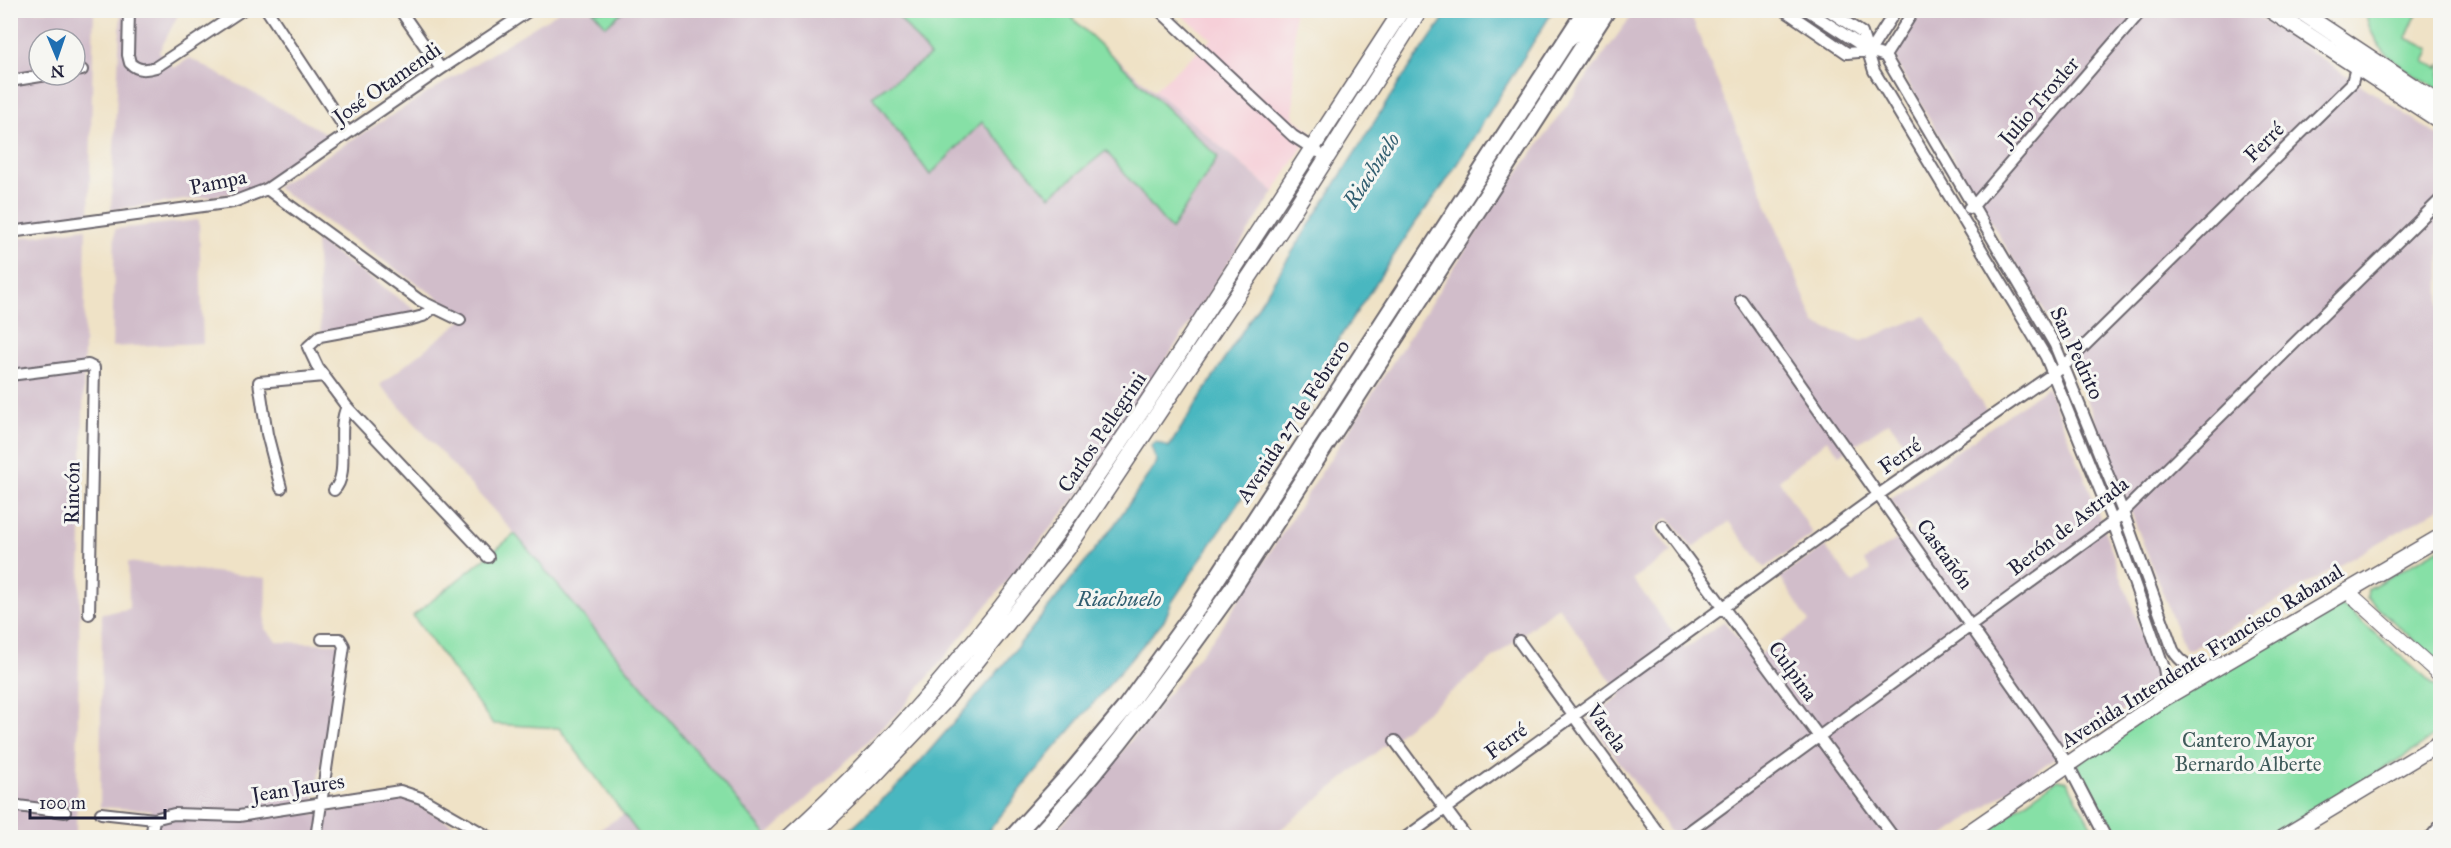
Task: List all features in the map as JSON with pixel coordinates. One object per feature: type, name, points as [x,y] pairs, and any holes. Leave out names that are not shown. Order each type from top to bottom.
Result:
[{"type":"main road","name":"Carlos Pellegrini","points":[[788,837],[862,767],[926,700],[1038,561],[1132,427],[1402,10]]},
{"type":"main road","name":"Carlos Pellegrini","points":[[809,837],[872,778],[943,703],[1068,548],[1326,158],[1420,10]]},
{"type":"main road","name":"Avenida 27 de Febrero","points":[[1307,458],[1295,445],[1313,416],[1327,411],[1586,10]]},
{"type":"main road","name":"Avenida 27 de Febrero","points":[[1045,801],[1042,795],[1057,778],[1070,774],[1125,708],[1307,458],[1607,10]]},
{"type":"main road","points":[[2270,10],[2357,69],[2440,121]]},
{"type":"main road","points":[[2298,10],[2440,104]]},
{"type":"main road","name":"Avenida 27 de Febrero","points":[[1036,837],[1059,813],[1165,684],[1231,591],[1307,458]]},
{"type":"main road","name":"Avenida Intendente Francisco Rabanal","points":[[1961,837],[2163,699],[2440,537]]},
{"type":"main road","points":[[2282,837],[2302,833],[2440,743]]},
{"type":"main road","points":[[1012,837],[1045,801],[1059,813]]},
{"type":"street","points":[[129,10],[128,55],[130,63],[138,69],[156,67],[242,10]]},
{"type":"street","points":[[267,10],[348,133]]},
{"type":"street","points":[[400,10],[441,69]]},
{"type":"street","name":"José Otamendi","points":[[267,189],[530,10]]},
{"type":"street","points":[[1160,10],[1293,136],[1326,158]]},
{"type":"street","points":[[1566,42],[1582,32],[1596,10]]},
{"type":"street","points":[[1784,10],[1847,53],[1870,51]]},
{"type":"street","points":[[1807,10],[1870,51],[1885,56],[1914,10]]},
{"type":"street","name":"San Pedrito","points":[[1828,10],[1862,33],[1870,51],[1874,71],[1961,213],[2053,374],[2113,522],[2164,668],[2166,686],[2163,699]]},
{"type":"street","points":[[1870,51],[1896,10]]},
{"type":"street","name":"Julio Troxler","points":[[1961,213],[1974,205],[2142,10]]},
{"type":"street","points":[[2356,49],[2357,69]]},
{"type":"street","name":"San Pedrito","points":[[1885,56],[2055,345],[2123,512],[2173,650],[2179,660],[2187,666],[2198,668],[2222,663]]},
{"type":"street","name":"Ferré","points":[[1405,837],[1724,609],[1878,495],[2064,366],[2352,83],[2357,69]]},
{"type":"street","points":[[10,81],[27,78]]},
{"type":"street","name":"Pampa","points":[[10,232],[225,204],[267,189],[282,203],[433,308],[460,320]]},
{"type":"street","name":"Berón de Astrada","points":[[1680,837],[1971,623],[2113,522],[2440,200]]},
{"type":"street","name":"Castañón","points":[[1741,300],[1971,623],[2067,763],[2106,837]]},
{"type":"street","points":[[433,308],[423,316],[412,319],[320,336],[308,347],[324,376],[347,407],[488,557]]},
{"type":"street","name":"Rincón","points":[[10,375],[93,366],[89,614]]},
{"type":"street","points":[[281,488],[267,434],[259,382],[324,376]]},
{"type":"street","points":[[334,490],[341,481],[342,419],[347,407]]},
{"type":"street","name":"Culpina","points":[[1663,526],[1894,837]]},
{"type":"street","points":[[2347,591],[2440,675]]},
{"type":"street","points":[[316,837],[344,646],[340,639],[322,639]]},
{"type":"street","name":"Varela","points":[[1519,640],[1662,837]]},
{"type":"street","points":[[1395,741],[1467,837]]},
{"type":"street","name":"Jean Jaures","points":[[101,813],[154,819],[174,814],[240,816],[400,791],[421,798],[491,837]]},
{"type":"street","points":[[10,805],[65,812]]},
{"type":"street","points":[[151,837],[154,819]]},
{"type":"street","points":[[2430,837],[2440,826]]},
{"type":"shaded area","points":[[1065,10],[1082,29],[1274,192],[1085,486],[902,709],[767,836],[515,534],[380,385],[466,317],[276,187],[560,11]]},
{"type":"shaded area","points":[[10,11],[94,11],[89,217],[11,226]]},
{"type":"shaded area","points":[[121,11],[180,11],[159,52],[174,68],[190,58],[329,135],[251,191],[111,210]]},
{"type":"shaded area","points":[[1179,11],[1294,11],[1294,118],[1312,132],[1274,192],[1154,90],[1212,39]]},
{"type":"shaded area","points":[[1635,11],[1689,11],[1815,324],[1862,341],[1925,316],[1988,413],[1917,459],[1889,422],[1840,455],[1827,440],[1779,480],[1813,534],[1765,568],[1729,522],[1692,548],[1668,517],[1654,529],[1672,552],[1633,579],[1685,649],[1724,621],[1753,659],[1809,622],[1780,577],[1825,546],[1853,583],[1871,570],[1864,561],[1911,530],[1890,499],[2047,387],[2085,477],[2160,684],[1942,837],[1674,837],[1588,719],[1621,695],[1558,606],[1271,837],[1049,838],[1069,817],[1219,631],[1491,210]]},
{"type":"shaded area","points":[[1922,11],[2249,11],[2440,137],[2440,508],[2190,650],[2184,648],[2068,351],[1898,66],[1895,53]]},
{"type":"shaded area","points":[[199,220],[203,343],[112,347],[115,229]]},
{"type":"shaded area","points":[[86,228],[76,837],[11,838],[10,662],[16,608],[10,576],[11,239]]},
{"type":"shaded area","points":[[316,240],[421,314],[321,334]]},
{"type":"shaded area","points":[[128,562],[266,578],[265,629],[278,642],[342,644],[312,814],[407,799],[476,837],[148,837],[151,810],[100,807],[102,613],[129,609]]},
{"type":"shaded area","points":[[624,814],[641,837],[588,837]]},
{"type":"green space","points":[[593,11],[623,11],[606,26]]},
{"type":"green space","points":[[894,11],[1065,11],[1218,157],[1171,230],[1106,151],[1050,196],[982,122],[930,175],[872,96],[930,56]]},
{"type":"green space","points":[[2365,11],[2418,11],[2406,38],[2430,49],[2425,62],[2438,68],[2440,64],[2440,91],[2403,68],[2383,51],[2369,27]]},
{"type":"green space","points":[[515,534],[767,836],[766,838],[641,837],[559,728],[493,724],[413,616]]},
{"type":"green space","points":[[2440,548],[2440,664],[2367,598],[2368,589]]},
{"type":"green space","name":"Cantero Mayor Bernardo Alberte","points":[[2337,605],[2344,606],[2440,691],[2440,730],[2418,748],[2270,837],[2111,837],[2077,771],[2078,763],[2203,675]]},
{"type":"green space","points":[[2058,779],[2067,781],[2097,837],[1975,838]]},
{"type":"water","name":"Riachuelo","points":[[1449,11],[1553,11],[1445,183],[1416,222],[1331,351],[1337,366],[1315,394],[1307,413],[1298,414],[1172,602],[1165,619],[1039,767],[984,837],[841,837],[904,780],[995,675],[1115,524],[1157,462],[1151,446],[1156,442],[1169,447],[1399,83]]}]
